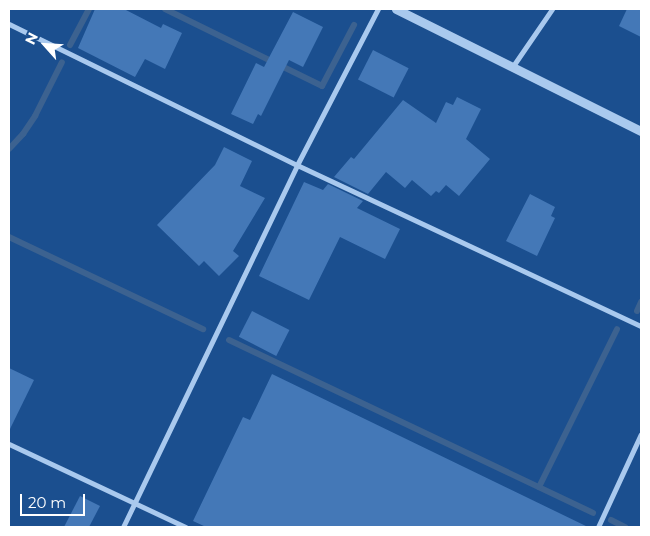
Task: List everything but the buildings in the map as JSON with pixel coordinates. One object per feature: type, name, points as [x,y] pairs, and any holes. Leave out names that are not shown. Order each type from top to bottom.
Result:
[{"type":"street","points":[[123,527],[297,165],[378,9]]},
{"type":"street","points":[[396,9],[641,131]]},
{"type":"street","points":[[513,66],[552,9]]},
{"type":"street","points":[[9,24],[297,165],[641,326]]},
{"type":"street","points":[[598,527],[641,434]]},
{"type":"street","points":[[9,444],[185,527]]},
{"type":"waterway","points":[[70,45],[89,9]]},
{"type":"waterway","points":[[165,9],[322,86],[354,25]]},
{"type":"waterway","points":[[9,149],[23,134],[35,116],[62,62]]},
{"type":"waterway","points":[[9,237],[203,329]]},
{"type":"waterway","points":[[637,311],[641,302]]},
{"type":"waterway","points":[[539,487],[617,329]]},
{"type":"waterway","points":[[229,340],[593,513]]},
{"type":"waterway","points":[[611,520],[625,527]]}]
